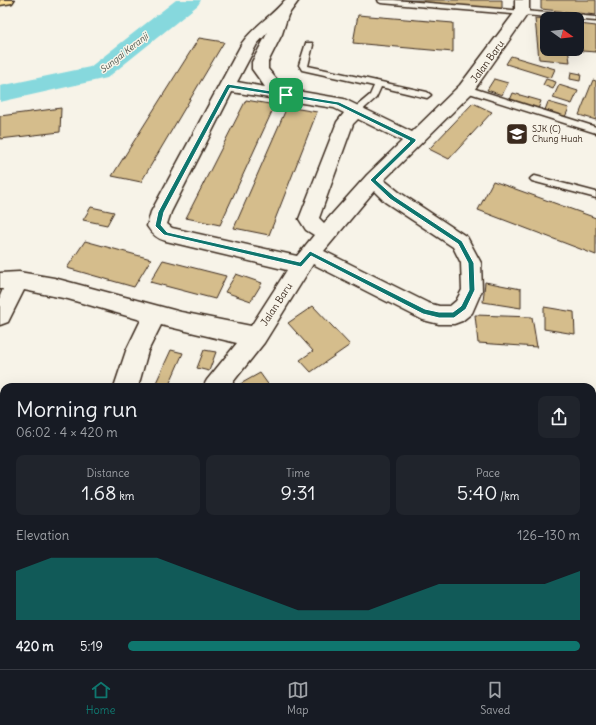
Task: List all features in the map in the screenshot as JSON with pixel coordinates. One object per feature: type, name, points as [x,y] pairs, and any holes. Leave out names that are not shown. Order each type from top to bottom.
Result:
[{"type":"highway","points":[[0,1],[7,0]]},
{"type":"street","points":[[286,95],[272,85],[260,69],[260,62],[282,14],[292,0]]},
{"type":"street","name":"Jalan Baru","points":[[9,280],[43,283],[155,314],[234,333],[256,336],[306,259],[326,234],[373,180],[466,89],[522,6]]},
{"type":"street","points":[[282,14],[263,28],[250,43],[161,212],[158,226],[166,234],[306,259],[423,311],[439,315],[454,315],[464,307],[472,290],[471,263],[460,242],[392,197],[373,180]]},
{"type":"street","points":[[228,86],[338,103],[414,140]]},
{"type":"street","points":[[326,234],[313,226],[309,219],[345,122],[355,112]]},
{"type":"street","points":[[0,316],[9,280]]},
{"type":"street","points":[[127,383],[137,351],[155,314]]},
{"type":"street","points":[[217,383],[256,336]]},
{"type":"lane","points":[[382,1],[522,6],[596,19]]},
{"type":"lane","points":[[309,44],[303,66],[305,68],[427,95]]},
{"type":"lane","points":[[355,112],[373,96],[378,85]]},
{"type":"lane","points":[[466,89],[596,130]]},
{"type":"lane","points":[[535,179],[596,196]]},
{"type":"building","points":[[392,0],[502,0],[502,11]]},
{"type":"building","points":[[541,0],[596,0],[596,15],[584,14],[584,12],[541,9]]},
{"type":"building","points":[[358,15],[453,23],[453,52],[353,43]]},
{"type":"building","points":[[535,19],[540,19],[540,56],[569,56],[570,62],[539,59]]},
{"type":"building","points":[[584,25],[596,26],[596,52],[584,51]]},
{"type":"building","points":[[199,38],[224,42],[141,182],[112,176]]},
{"type":"building","points":[[511,56],[555,69],[551,78],[506,64]]},
{"type":"building","points":[[571,72],[581,74],[580,81],[570,79]]},
{"type":"building","points":[[494,79],[508,83],[502,95],[487,90]]},
{"type":"building","points":[[546,79],[556,82],[553,89],[543,85]]},
{"type":"building","points":[[593,80],[596,81],[596,120],[579,115]]},
{"type":"building","points":[[559,85],[578,91],[572,104],[553,98]]},
{"type":"building","points":[[513,93],[541,101],[538,109],[510,100]]},
{"type":"building","points":[[246,100],[275,105],[220,225],[186,218]]},
{"type":"building","points":[[548,102],[569,108],[565,117],[545,110]]},
{"type":"building","points":[[473,103],[492,112],[449,159],[429,149]]},
{"type":"building","points":[[287,107],[317,112],[269,235],[234,228]]},
{"type":"building","points":[[61,108],[60,132],[0,139],[0,116]]},
{"type":"building","points":[[493,181],[596,218],[596,255],[478,210]]},
{"type":"building","points":[[91,207],[114,212],[107,225],[83,220]]},
{"type":"building","points":[[85,241],[151,259],[134,287],[67,268]]},
{"type":"building","points":[[163,260],[226,276],[215,299],[150,282]]},
{"type":"building","points":[[236,274],[262,283],[251,301],[225,292]]},
{"type":"building","points":[[485,282],[521,289],[521,308],[483,302]]},
{"type":"building","points":[[313,306],[350,345],[311,372],[300,360],[313,351],[288,323]]},
{"type":"building","points":[[544,307],[574,312],[575,334],[544,329]]},
{"type":"building","points":[[475,315],[532,317],[537,347],[478,343]]},
{"type":"building","points":[[171,350],[183,353],[170,383],[156,383]]},
{"type":"building","points":[[204,350],[216,352],[209,371],[197,368]]},
{"type":"building","points":[[260,373],[267,383],[242,383]]},
{"type":"waterway","name":"Sungai Keranji","points":[[0,94],[98,73],[190,0]]},
{"type":"place","name":"SJK (C) Chung Huah","points":[[517,134]]},
{"type":"route","points":[[228,86],[286,95],[338,103],[414,140],[373,180],[392,197],[460,242],[471,263],[472,290],[464,307],[454,315],[439,315],[423,311],[310,253],[301,265],[166,234],[158,226],[161,212],[228,86]]}]
